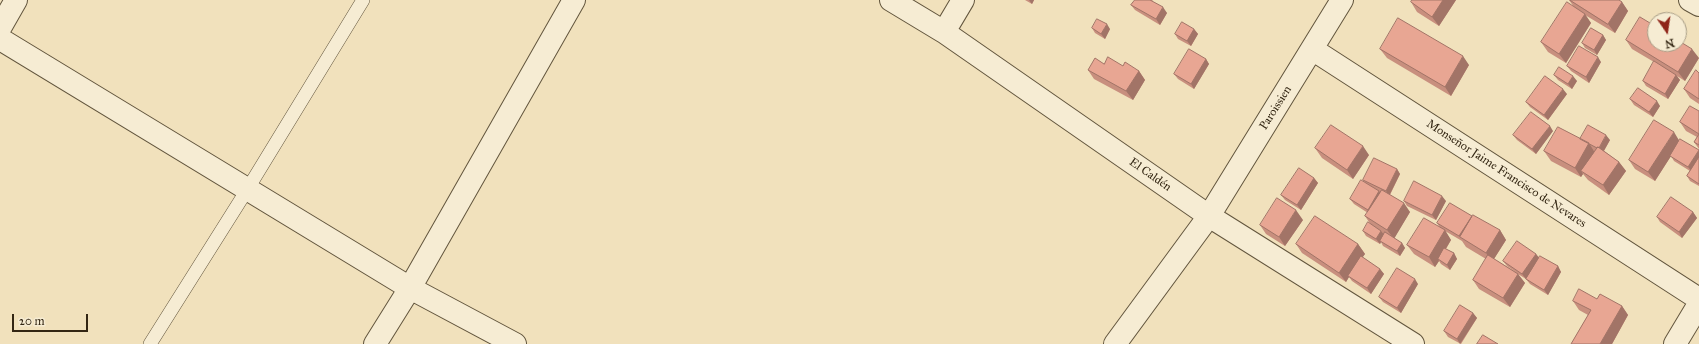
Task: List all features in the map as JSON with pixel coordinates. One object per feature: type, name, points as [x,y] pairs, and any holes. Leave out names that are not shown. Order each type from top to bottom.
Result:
[{"type":"street","points":[[0,28],[16,0]]},
{"type":"street","points":[[375,344],[410,288],[574,0]]},
{"type":"street","name":"El Caldén","points":[[891,0],[944,32],[1209,216],[1413,344]]},
{"type":"street","points":[[944,32],[963,0]]},
{"type":"street","name":"Paroissien","points":[[1115,344],[1209,216],[1342,0]]},
{"type":"street","points":[[1690,0],[1699,5]]},
{"type":"street","points":[[0,39],[410,288],[515,344]]},
{"type":"street","name":"Monseñor Jaime Francisco de Nevares","points":[[1312,49],[1699,299]]},
{"type":"street","points":[[1675,344],[1699,304]]},
{"type":"lane","points":[[150,344],[247,190],[363,0]]},
{"type":"building","points":[[1135,0],[1150,0],[1163,7],[1156,19],[1131,5]]},
{"type":"building","points":[[1412,0],[1443,0],[1432,17],[1411,2]]},
{"type":"building","points":[[1570,0],[1619,0],[1622,2],[1608,24]]},
{"type":"building","points":[[1567,2],[1585,14],[1559,54],[1541,42]]},
{"type":"building","points":[[1640,17],[1647,21],[1647,52],[1687,52],[1687,46],[1692,49],[1678,72],[1626,40]]},
{"type":"building","points":[[1398,18],[1463,56],[1445,87],[1380,49]]},
{"type":"building","points":[[1097,19],[1107,24],[1101,34],[1092,28]]},
{"type":"building","points":[[1182,22],[1194,29],[1187,41],[1175,34]]},
{"type":"building","points":[[1591,28],[1603,35],[1594,50],[1582,43]]},
{"type":"building","points":[[1579,46],[1598,57],[1586,77],[1567,66]]},
{"type":"building","points":[[1189,49],[1206,59],[1191,84],[1174,74]]},
{"type":"building","points":[[1108,57],[1123,66],[1125,62],[1139,71],[1126,91],[1088,70],[1095,58],[1104,64]]},
{"type":"building","points":[[1654,61],[1676,75],[1665,94],[1643,81]]},
{"type":"building","points":[[1559,67],[1573,76],[1568,84],[1554,75]]},
{"type":"building","points":[[1696,70],[1699,73],[1699,99],[1684,89]]},
{"type":"building","points":[[1545,76],[1563,89],[1544,115],[1526,102]]},
{"type":"building","points":[[1638,88],[1657,101],[1649,112],[1630,99]]},
{"type":"building","points":[[1690,106],[1699,111],[1699,134],[1680,122]]},
{"type":"building","points":[[1531,112],[1550,126],[1532,149],[1513,135]]},
{"type":"building","points":[[1654,120],[1674,132],[1648,172],[1629,160]]},
{"type":"building","points":[[1331,125],[1363,146],[1347,170],[1315,148]]},
{"type":"building","points":[[1588,125],[1606,135],[1599,148],[1580,139]]},
{"type":"building","points":[[1558,127],[1589,143],[1575,168],[1544,151]]},
{"type":"building","points":[[1699,134],[1699,145],[1694,142]]},
{"type":"building","points":[[1680,139],[1699,150],[1688,167],[1670,156]]},
{"type":"building","points":[[1598,147],[1619,162],[1603,185],[1581,171]]},
{"type":"building","points":[[1699,157],[1699,184],[1687,176]]},
{"type":"building","points":[[1374,158],[1397,169],[1386,191],[1363,180]]},
{"type":"building","points":[[1299,168],[1314,178],[1297,205],[1281,195]]},
{"type":"building","points":[[1361,180],[1379,191],[1368,210],[1350,199]]},
{"type":"building","points":[[1414,181],[1442,196],[1432,215],[1404,201]]},
{"type":"building","points":[[1382,190],[1404,203],[1387,230],[1365,216]]},
{"type":"building","points":[[1671,197],[1693,212],[1679,232],[1657,217]]},
{"type":"building","points":[[1277,198],[1296,210],[1279,237],[1260,225]]},
{"type":"building","points":[[1450,203],[1472,216],[1459,236],[1437,223]]},
{"type":"building","points":[[1473,215],[1500,230],[1486,253],[1460,237]]},
{"type":"building","points":[[1315,216],[1358,244],[1339,273],[1296,244]]},
{"type":"building","points":[[1424,218],[1445,230],[1429,257],[1407,245]]},
{"type":"building","points":[[1368,222],[1381,231],[1376,239],[1363,231]]},
{"type":"building","points":[[1385,232],[1402,243],[1397,251],[1380,241]]},
{"type":"building","points":[[1517,241],[1536,254],[1522,274],[1503,261]]},
{"type":"building","points":[[1444,248],[1454,253],[1447,265],[1438,259]]},
{"type":"building","points":[[1488,255],[1518,274],[1503,298],[1473,280]]},
{"type":"building","points":[[1361,256],[1380,269],[1367,288],[1348,276]]},
{"type":"building","points":[[1540,256],[1558,266],[1544,290],[1526,279]]},
{"type":"building","points":[[1397,268],[1415,279],[1397,308],[1379,297]]},
{"type":"building","points":[[1579,289],[1597,299],[1600,294],[1622,306],[1600,344],[1571,344],[1591,310],[1573,301]]},
{"type":"building","points":[[1460,305],[1473,313],[1457,339],[1444,331]]},
{"type":"building","points":[[1483,335],[1498,344],[1477,344]]}]
